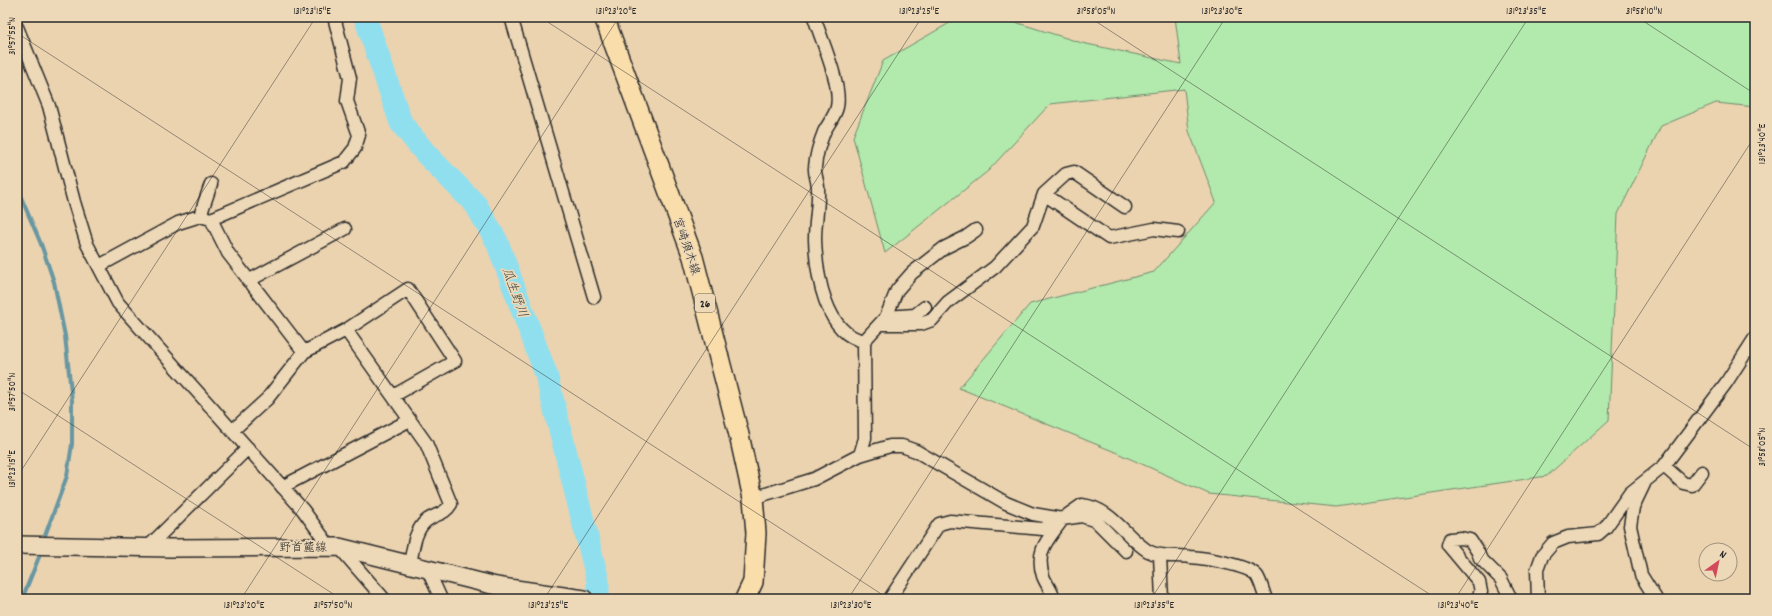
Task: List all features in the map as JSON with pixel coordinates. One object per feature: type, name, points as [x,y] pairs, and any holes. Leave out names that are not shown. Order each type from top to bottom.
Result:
[{"type":"main road","name":"宮崎須木線","points":[[604,17],[693,256],[753,498],[756,533],[753,582],[745,599]]},
{"type":"main road","name":"野首麓線","points":[[20,546],[335,547],[427,568],[525,594],[582,599]]},
{"type":"street","points":[[99,266],[178,223],[206,218],[344,162],[355,148],[359,135],[347,101],[350,78],[334,17]]},
{"type":"street","points":[[511,17],[594,297]]},
{"type":"street","points":[[814,17],[837,86],[837,108],[824,133],[815,168],[818,188],[815,240],[819,273],[826,302],[833,319],[842,331],[854,340],[864,341]]},
{"type":"street","points":[[17,27],[49,106],[74,202],[88,244],[118,303],[335,547],[384,599]]},
{"type":"street","points":[[883,321],[921,324],[932,320],[948,302],[995,268],[1033,226],[1044,194],[1066,174],[1074,172],[1125,207]]},
{"type":"street","points":[[212,184],[206,218],[228,253],[304,352]]},
{"type":"street","points":[[1044,194],[1110,238],[1154,229],[1178,232]]},
{"type":"street","points":[[248,280],[345,228]]},
{"type":"street","points":[[860,455],[865,438],[864,341],[883,321],[897,290],[912,273],[944,248],[976,230]]},
{"type":"street","points":[[232,431],[267,399],[304,352],[346,330],[408,289],[455,361],[393,396]]},
{"type":"street","points":[[883,321],[915,315],[925,307]]},
{"type":"street","points":[[346,330],[426,443],[451,504],[447,511],[426,521],[417,532],[410,564]]},
{"type":"street","points":[[1538,599],[1537,570],[1542,556],[1549,547],[1553,543],[1568,537],[1598,534],[1606,527],[1630,493],[1664,466],[1726,383],[1755,338]]},
{"type":"street","points":[[282,487],[410,420]]},
{"type":"street","points":[[753,498],[814,479],[860,455],[890,446],[902,446],[916,451],[1006,503],[1034,514],[1062,519],[1082,516],[1096,521],[1126,551]]},
{"type":"street","points":[[148,547],[248,448]]},
{"type":"street","points":[[1664,466],[1683,483],[1692,485],[1702,472]]},
{"type":"street","points":[[1645,481],[1633,506],[1630,526],[1641,575],[1656,599]]},
{"type":"street","points":[[891,599],[891,596],[939,524],[950,521],[1043,529],[1062,519],[1082,505],[1095,507],[1118,523],[1149,551],[1160,556],[1191,557],[1247,568],[1257,576],[1266,599]]},
{"type":"street","points":[[1054,599],[1044,578],[1040,563],[1042,548],[1062,519]]},
{"type":"street","points":[[1477,599],[1481,592],[1479,582],[1448,545],[1450,540],[1461,538],[1470,540],[1480,558],[1501,579],[1511,599]]},
{"type":"street","points":[[1160,556],[1162,599]]},
{"type":"street","points":[[427,568],[442,599]]},
{"type":"green space","points":[[960,17],[1018,23],[1082,43],[1181,64],[1175,17],[1755,17],[1755,107],[1716,103],[1661,126],[1618,214],[1609,420],[1547,476],[1336,507],[1209,494],[1115,452],[959,388],[1030,304],[1154,272],[1216,202],[1189,131],[1184,89],[1050,104],[988,171],[885,253],[853,137],[883,61]]},
{"type":"waterway","name":"瓜生野川","points":[[365,17],[401,123],[426,154],[476,205],[497,242],[546,374],[598,581],[598,599]]},
{"type":"waterway","points":[[17,188],[41,244],[54,282],[65,336],[72,401],[72,444],[67,476],[43,541]]},
{"type":"waterway","points":[[22,599],[39,557],[40,549]]}]
